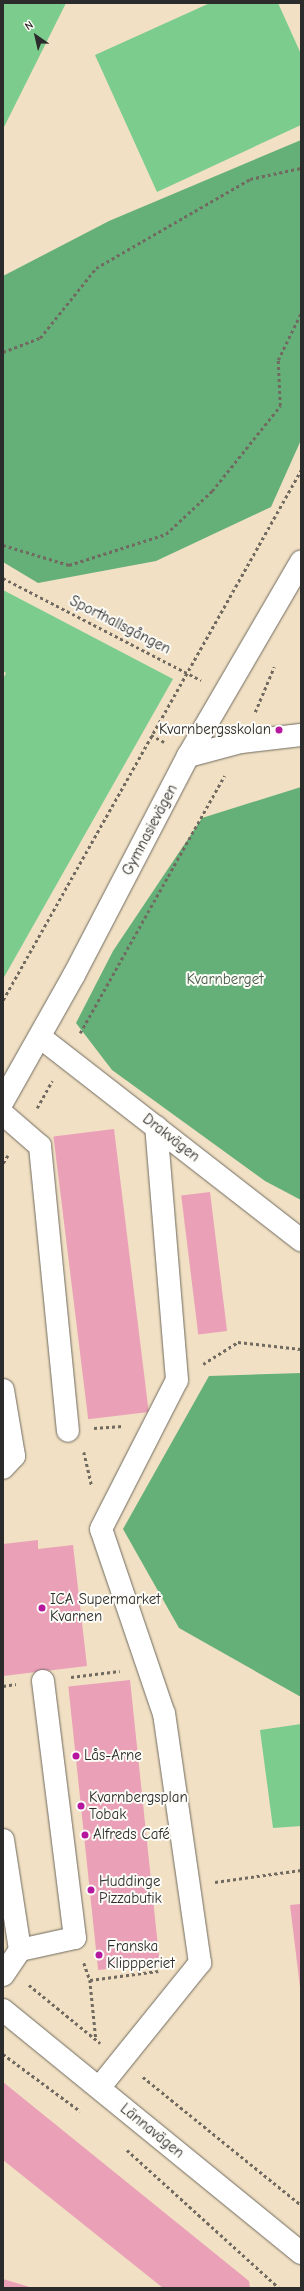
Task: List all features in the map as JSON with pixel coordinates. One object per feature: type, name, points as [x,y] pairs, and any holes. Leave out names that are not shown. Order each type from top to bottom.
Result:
[{"type":"street","name":"Gymnasievägen","points":[[3,1101],[40,1037],[188,756],[301,562]]},
{"type":"street","points":[[188,756],[241,742],[301,736]]},
{"type":"street","name":"Drakvägen","points":[[40,1037],[301,1240]]},
{"type":"street","points":[[3,1114],[40,1146],[74,1430]]},
{"type":"street","points":[[99,2088],[200,1963],[164,1714],[101,1529],[177,1380],[156,1127]]},
{"type":"street","points":[[3,1390],[14,1456],[3,1468]]},
{"type":"street","points":[[20,1950],[75,1938],[44,1681]]},
{"type":"street","points":[[3,1840],[20,1950],[6,1971]]},
{"type":"street","name":"Lännavägen","points":[[3,2010],[301,2253]]},
{"type":"path","points":[[3,352],[40,338],[96,268],[250,179],[301,168]]},
{"type":"path","points":[[3,545],[69,565],[166,534],[212,491],[280,406],[278,360],[301,313]]},
{"type":"path","points":[[3,1000],[301,470]]},
{"type":"path","name":"Sporthallsgången","points":[[3,578],[225,693]]},
{"type":"path","points":[[3,1163],[23,1132],[66,1057],[241,742],[275,666]]},
{"type":"path","points":[[151,735],[168,744]]},
{"type":"path","points":[[177,1380],[238,1342],[301,1349]]},
{"type":"path","points":[[101,1529],[74,1430],[155,1424]]},
{"type":"path","points":[[3,1686],[148,1667]]},
{"type":"path","points":[[189,1886],[301,1870]]},
{"type":"path","points":[[75,1938],[90,1980],[96,2040]]},
{"type":"path","points":[[90,1980],[200,1963]]},
{"type":"path","points":[[6,1971],[96,2040],[301,2205]]},
{"type":"path","points":[[3,2054],[85,2114]]},
{"type":"path","points":[[126,2149],[183,2198],[279,2288]]},
{"type":"green space","points":[[3,3],[66,3],[3,129]]},
{"type":"green space","points":[[210,3],[278,3],[301,54],[301,125],[157,192],[95,55]]},
{"type":"green space","points":[[301,140],[301,440],[271,507],[156,561],[38,583],[3,562],[3,276],[109,221]]},
{"type":"green space","points":[[3,590],[173,679],[3,979],[3,679],[6,673],[3,671]]},
{"type":"green space","name":"Kvarnberget","points":[[301,787],[301,1200],[265,1181],[112,1070],[76,1023],[113,951],[202,818]]},
{"type":"green space","points":[[301,1373],[301,1697],[179,1628],[123,1529],[209,1376]]},
{"type":"green space","points":[[301,1724],[301,1826],[273,1828],[260,1730]]},
{"type":"building","points":[[114,1129],[149,1412],[88,1419],[53,1136]]},
{"type":"building","points":[[210,1192],[227,1331],[198,1334],[181,1196]]},
{"type":"building","name":"ICA Supermarket Kvarnen","points":[[38,1540],[38,1549],[73,1545],[87,1666],[3,1676],[3,1544]]},
{"type":"building","points":[[130,1680],[160,1963],[98,1970],[68,1686]]},
{"type":"building","points":[[301,1904],[301,1987],[300,1987],[290,1905]]},
{"type":"building","points":[[3,2082],[249,2281],[250,2288],[163,2288],[3,2160]]},
{"type":"building","points":[[3,2279],[33,2288],[3,2288]]},
{"type":"place","name":"Kvarnbergsskolan","points":[[279,730]]},
{"type":"place","name":"ICA Supermarket Kvarnen","points":[[42,1608]]},
{"type":"place","name":"Lås-Arne","points":[[76,1756]]},
{"type":"place","name":"Kvarnbergsplan Tobak","points":[[81,1806]]},
{"type":"place","name":"Alfreds Café","points":[[85,1835]]},
{"type":"place","name":"Huddinge Pizzabutik","points":[[91,1890]]},
{"type":"place","name":"Franska Klippperiet","points":[[99,1955]]}]
